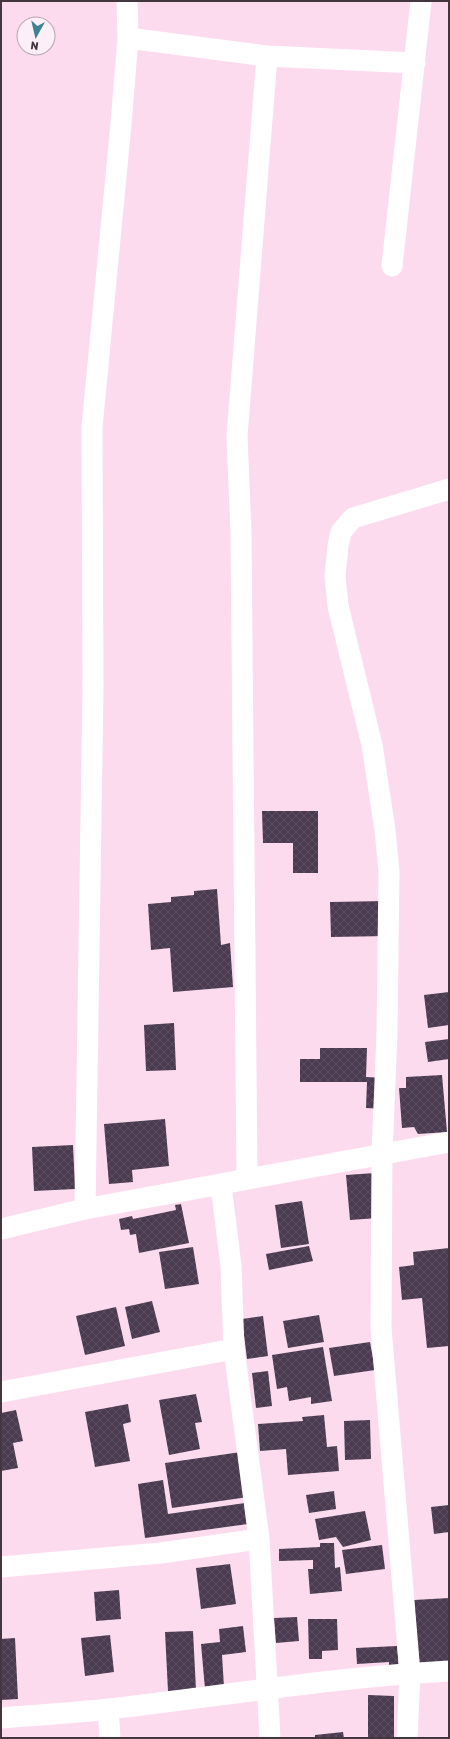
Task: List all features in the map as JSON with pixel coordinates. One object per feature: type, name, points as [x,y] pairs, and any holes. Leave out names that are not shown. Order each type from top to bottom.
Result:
[{"type":"street","points":[[85,1209],[93,688],[92,427],[128,38],[127,1]]},
{"type":"street","points":[[392,266],[421,1]]},
{"type":"street","points":[[128,38],[267,56],[415,63]]},
{"type":"street","points":[[247,1178],[241,532],[237,436],[267,56]]},
{"type":"street","points":[[407,1738],[410,1673],[381,1328],[382,1153],[387,1034],[389,872],[385,830],[372,745],[338,606],[335,576],[341,532],[353,518],[449,489]]},
{"type":"street","points":[[1,1229],[85,1209],[221,1185],[247,1178],[382,1153],[449,1142]]},
{"type":"street","points":[[221,1185],[231,1266],[234,1349],[259,1539],[270,1738]]},
{"type":"street","points":[[1,1392],[234,1349]]},
{"type":"street","points":[[1,1567],[162,1553],[259,1539]]},
{"type":"street","points":[[1,1718],[108,1709],[268,1688],[410,1673],[449,1671]]},
{"type":"street","points":[[108,1709],[110,1738]]},
{"type":"building","points":[[262,811],[318,811],[318,873],[293,873],[293,843],[263,843]]},
{"type":"building","points":[[217,889],[221,945],[230,943],[233,987],[173,992],[170,948],[151,950],[148,904],[171,902],[171,897],[194,895],[194,891]]},
{"type":"building","points":[[387,901],[388,936],[331,937],[330,902]]},
{"type":"building","points":[[449,992],[449,1025],[428,1028],[424,995]]},
{"type":"building","points":[[174,1023],[176,1070],[146,1071],[144,1025]]},
{"type":"building","points":[[449,1039],[449,1059],[428,1062],[425,1042]]},
{"type":"building","points":[[320,1048],[367,1048],[366,1077],[385,1078],[384,1109],[366,1108],[367,1082],[300,1082],[300,1059],[320,1059]]},
{"type":"building","points":[[442,1075],[447,1132],[418,1134],[414,1127],[402,1128],[399,1088],[406,1088],[406,1077]]},
{"type":"building","points":[[165,1119],[169,1166],[132,1170],[133,1182],[109,1184],[104,1124]]},
{"type":"building","points":[[73,1145],[75,1189],[34,1191],[32,1147]]},
{"type":"building","points":[[375,1173],[378,1218],[350,1220],[346,1175]]},
{"type":"building","points":[[302,1201],[309,1244],[281,1248],[275,1205]]},
{"type":"building","points":[[181,1204],[189,1243],[139,1253],[136,1234],[130,1235],[129,1229],[121,1230],[119,1219],[132,1216],[133,1219],[176,1210],[175,1205]]},
{"type":"building","points":[[309,1246],[313,1261],[269,1270],[266,1254]]},
{"type":"building","points":[[193,1247],[199,1284],[165,1289],[159,1252]]},
{"type":"building","points":[[449,1248],[449,1346],[427,1348],[422,1298],[402,1300],[399,1267],[414,1265],[413,1252]]},
{"type":"building","points":[[152,1301],[160,1332],[132,1339],[125,1307]]},
{"type":"building","points":[[116,1307],[125,1346],[85,1355],[76,1316]]},
{"type":"building","points":[[319,1315],[324,1342],[288,1348],[283,1321]]},
{"type":"building","points":[[263,1316],[268,1356],[247,1359],[242,1319]]},
{"type":"building","points":[[370,1342],[375,1370],[334,1376],[329,1348]]},
{"type":"building","points":[[323,1347],[332,1401],[311,1404],[311,1397],[289,1401],[287,1387],[277,1389],[272,1355]]},
{"type":"building","points":[[268,1371],[272,1406],[256,1408],[252,1373]]},
{"type":"building","points":[[196,1394],[202,1422],[195,1423],[200,1449],[169,1455],[159,1400]]},
{"type":"building","points":[[128,1404],[131,1422],[123,1424],[130,1461],[95,1467],[85,1412]]},
{"type":"building","points":[[16,1410],[23,1441],[13,1443],[18,1468],[1,1471],[1,1413]]},
{"type":"building","points":[[324,1415],[327,1447],[337,1446],[339,1471],[288,1475],[286,1449],[260,1451],[258,1424],[303,1421],[302,1417]]},
{"type":"building","points":[[370,1420],[371,1459],[345,1460],[344,1421]]},
{"type":"building","points":[[241,1452],[248,1497],[172,1508],[165,1463]]},
{"type":"building","points":[[163,1480],[168,1514],[245,1503],[248,1524],[145,1538],[138,1484]]},
{"type":"building","points":[[334,1491],[336,1509],[309,1513],[306,1495]]},
{"type":"building","points":[[449,1505],[449,1532],[434,1534],[431,1507]]},
{"type":"building","points":[[365,1511],[371,1540],[343,1547],[336,1537],[319,1540],[315,1519]]},
{"type":"building","points":[[320,1543],[334,1543],[335,1568],[340,1567],[342,1591],[310,1594],[308,1569],[313,1569],[313,1560],[279,1561],[279,1549],[320,1547]]},
{"type":"building","points":[[382,1545],[385,1569],[346,1574],[342,1550]]},
{"type":"building","points":[[230,1564],[236,1604],[201,1609],[196,1568]]},
{"type":"building","points":[[119,1590],[121,1619],[96,1621],[94,1592]]},
{"type":"building","points":[[449,1598],[449,1665],[419,1667],[414,1600]]},
{"type":"building","points":[[297,1617],[299,1641],[276,1643],[274,1618]]},
{"type":"building","points":[[308,1619],[337,1619],[338,1650],[322,1651],[322,1659],[309,1659]]},
{"type":"building","points":[[243,1626],[246,1652],[222,1655],[224,1687],[205,1689],[201,1644],[220,1642],[219,1629]]},
{"type":"building","points":[[193,1631],[196,1690],[168,1691],[165,1632]]},
{"type":"building","points":[[110,1635],[114,1672],[85,1676],[81,1638]]},
{"type":"building","points":[[15,1638],[18,1699],[1,1700],[1,1639]]},
{"type":"building","points":[[397,1646],[399,1670],[389,1671],[389,1662],[357,1664],[356,1648]]},
{"type":"building","points":[[368,1695],[394,1696],[394,1738],[368,1738]]},
{"type":"building","points":[[343,1732],[344,1738],[315,1738],[315,1735]]}]
